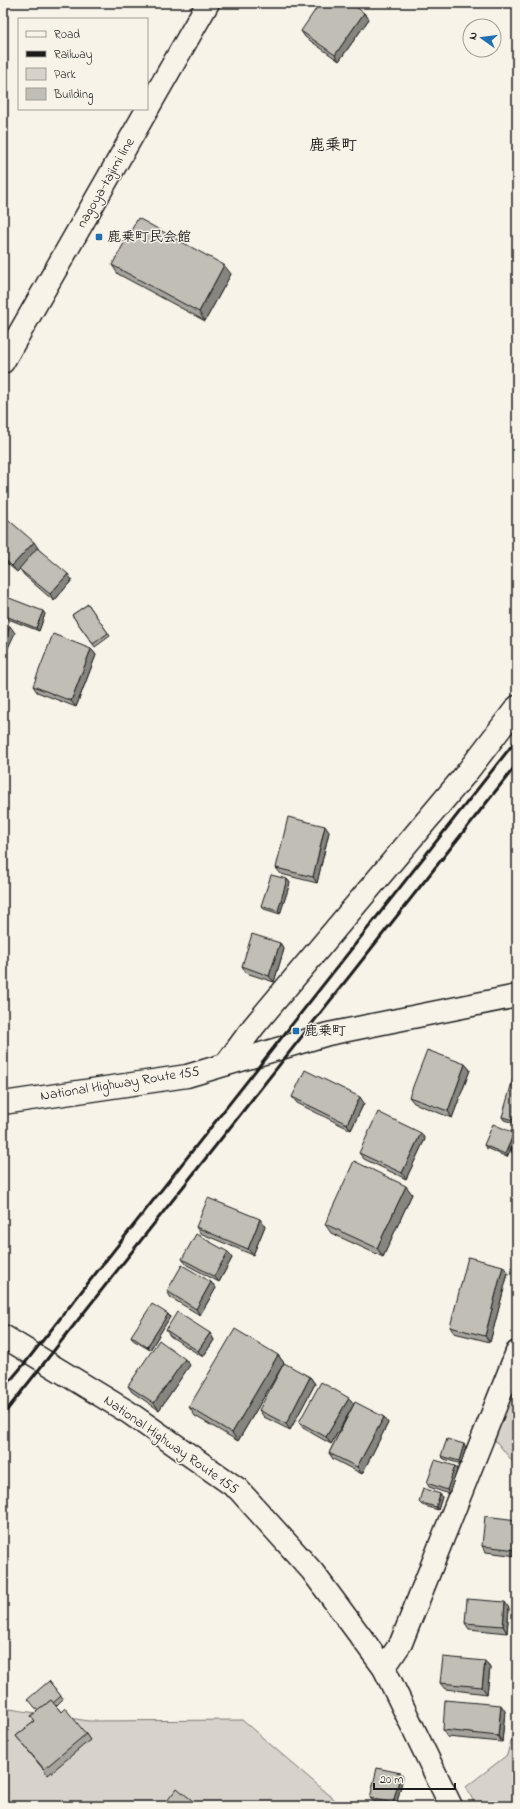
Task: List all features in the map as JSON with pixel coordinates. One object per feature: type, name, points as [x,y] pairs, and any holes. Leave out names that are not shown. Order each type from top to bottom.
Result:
[{"type":"main road","name":"nagoya-tajimi line","points":[[148,108],[208,3]]},
{"type":"main road","name":"nagoya-tajimi line","points":[[3,362],[147,110]]},
{"type":"main road","points":[[226,1064],[254,1026],[464,776],[517,707]]},
{"type":"main road","name":"National Highway Route 155","points":[[3,1103],[187,1076],[328,1034],[517,996]]},
{"type":"main road","name":"National Highway Route 155","points":[[3,1336],[128,1412],[191,1458],[238,1488],[312,1571],[384,1668],[451,1806]]},
{"type":"main road","points":[[384,1668],[402,1643],[517,1352]]},
{"type":"green space","points":[[517,1375],[517,1467],[495,1440]]},
{"type":"green space","points":[[3,1708],[89,1721],[242,1720],[342,1806],[3,1806]]},
{"type":"green space","points":[[517,1717],[517,1806],[476,1806],[466,1787],[507,1755]]},
{"type":"building","points":[[320,3],[351,3],[364,13],[335,55],[301,31]]},
{"type":"building","points":[[138,218],[224,265],[199,312],[112,265]]},
{"type":"building","points":[[3,515],[34,542],[12,566],[3,558]]},
{"type":"building","points":[[37,548],[68,574],[50,594],[19,569]]},
{"type":"building","points":[[4,596],[43,611],[36,628],[3,615]]},
{"type":"building","points":[[88,604],[108,633],[93,644],[72,615]]},
{"type":"building","points":[[3,623],[10,626],[3,643]]},
{"type":"building","points":[[53,634],[91,649],[71,701],[33,686]]},
{"type":"building","points":[[288,817],[325,826],[313,877],[276,868]]},
{"type":"building","points":[[271,875],[287,879],[278,911],[261,906]]},
{"type":"building","points":[[252,934],[280,943],[269,976],[242,966]]},
{"type":"building","points":[[427,1050],[465,1064],[448,1111],[409,1097]]},
{"type":"building","points":[[305,1070],[360,1097],[347,1124],[292,1097]]},
{"type":"building","points":[[513,1079],[517,1080],[517,1121],[502,1117]]},
{"type":"building","points":[[378,1112],[421,1133],[402,1173],[359,1153]]},
{"type":"building","points":[[493,1124],[514,1133],[505,1154],[484,1145]]},
{"type":"building","points":[[517,1137],[517,1154],[511,1151]]},
{"type":"building","points":[[354,1161],[406,1186],[377,1248],[325,1224]]},
{"type":"building","points":[[208,1198],[260,1219],[248,1249],[196,1227]]},
{"type":"building","points":[[196,1234],[228,1252],[214,1276],[182,1259]]},
{"type":"building","points":[[468,1257],[503,1266],[485,1336],[450,1327]]},
{"type":"building","points":[[182,1265],[211,1282],[196,1309],[167,1291]]},
{"type":"building","points":[[152,1304],[168,1314],[147,1347],[131,1336]]},
{"type":"building","points":[[177,1312],[210,1333],[198,1351],[166,1330]]},
{"type":"building","points":[[235,1329],[278,1355],[232,1433],[189,1407]]},
{"type":"building","points":[[159,1340],[185,1359],[154,1403],[128,1386]]},
{"type":"building","points":[[284,1363],[310,1377],[286,1424],[259,1410]]},
{"type":"building","points":[[321,1382],[349,1398],[326,1437],[299,1422]]},
{"type":"building","points":[[355,1402],[384,1417],[357,1467],[329,1453]]},
{"type":"building","points":[[447,1439],[464,1444],[459,1461],[441,1456]]},
{"type":"building","points":[[435,1460],[455,1466],[447,1490],[427,1483]]},
{"type":"building","points":[[423,1488],[440,1494],[436,1507],[419,1502]]},
{"type":"building","points":[[485,1516],[517,1520],[517,1550],[482,1546]]},
{"type":"building","points":[[467,1599],[505,1602],[503,1626],[465,1623]]},
{"type":"building","points":[[443,1657],[485,1661],[482,1687],[440,1683]]},
{"type":"building","points":[[49,1681],[61,1696],[53,1703],[51,1700],[38,1711],[28,1699]]},
{"type":"building","points":[[51,1700],[61,1712],[65,1708],[86,1734],[44,1769],[16,1736],[35,1721],[31,1716]]},
{"type":"building","points":[[445,1700],[501,1705],[498,1736],[443,1730]]},
{"type":"building","points":[[377,1768],[401,1773],[393,1803],[370,1798]]},
{"type":"building","points":[[177,1788],[199,1806],[163,1806]]},
{"type":"railway","points":[[3,1389],[517,739]]},
{"type":"railway","points":[[3,1415],[517,764]]},
{"type":"place","name":"鹿乗町民会館","points":[[99,237]]},
{"type":"place","name":"鹿乗町","points":[[296,1031]]},
{"type":"district","name":"鹿乗町","points":[[333,146]]}]
